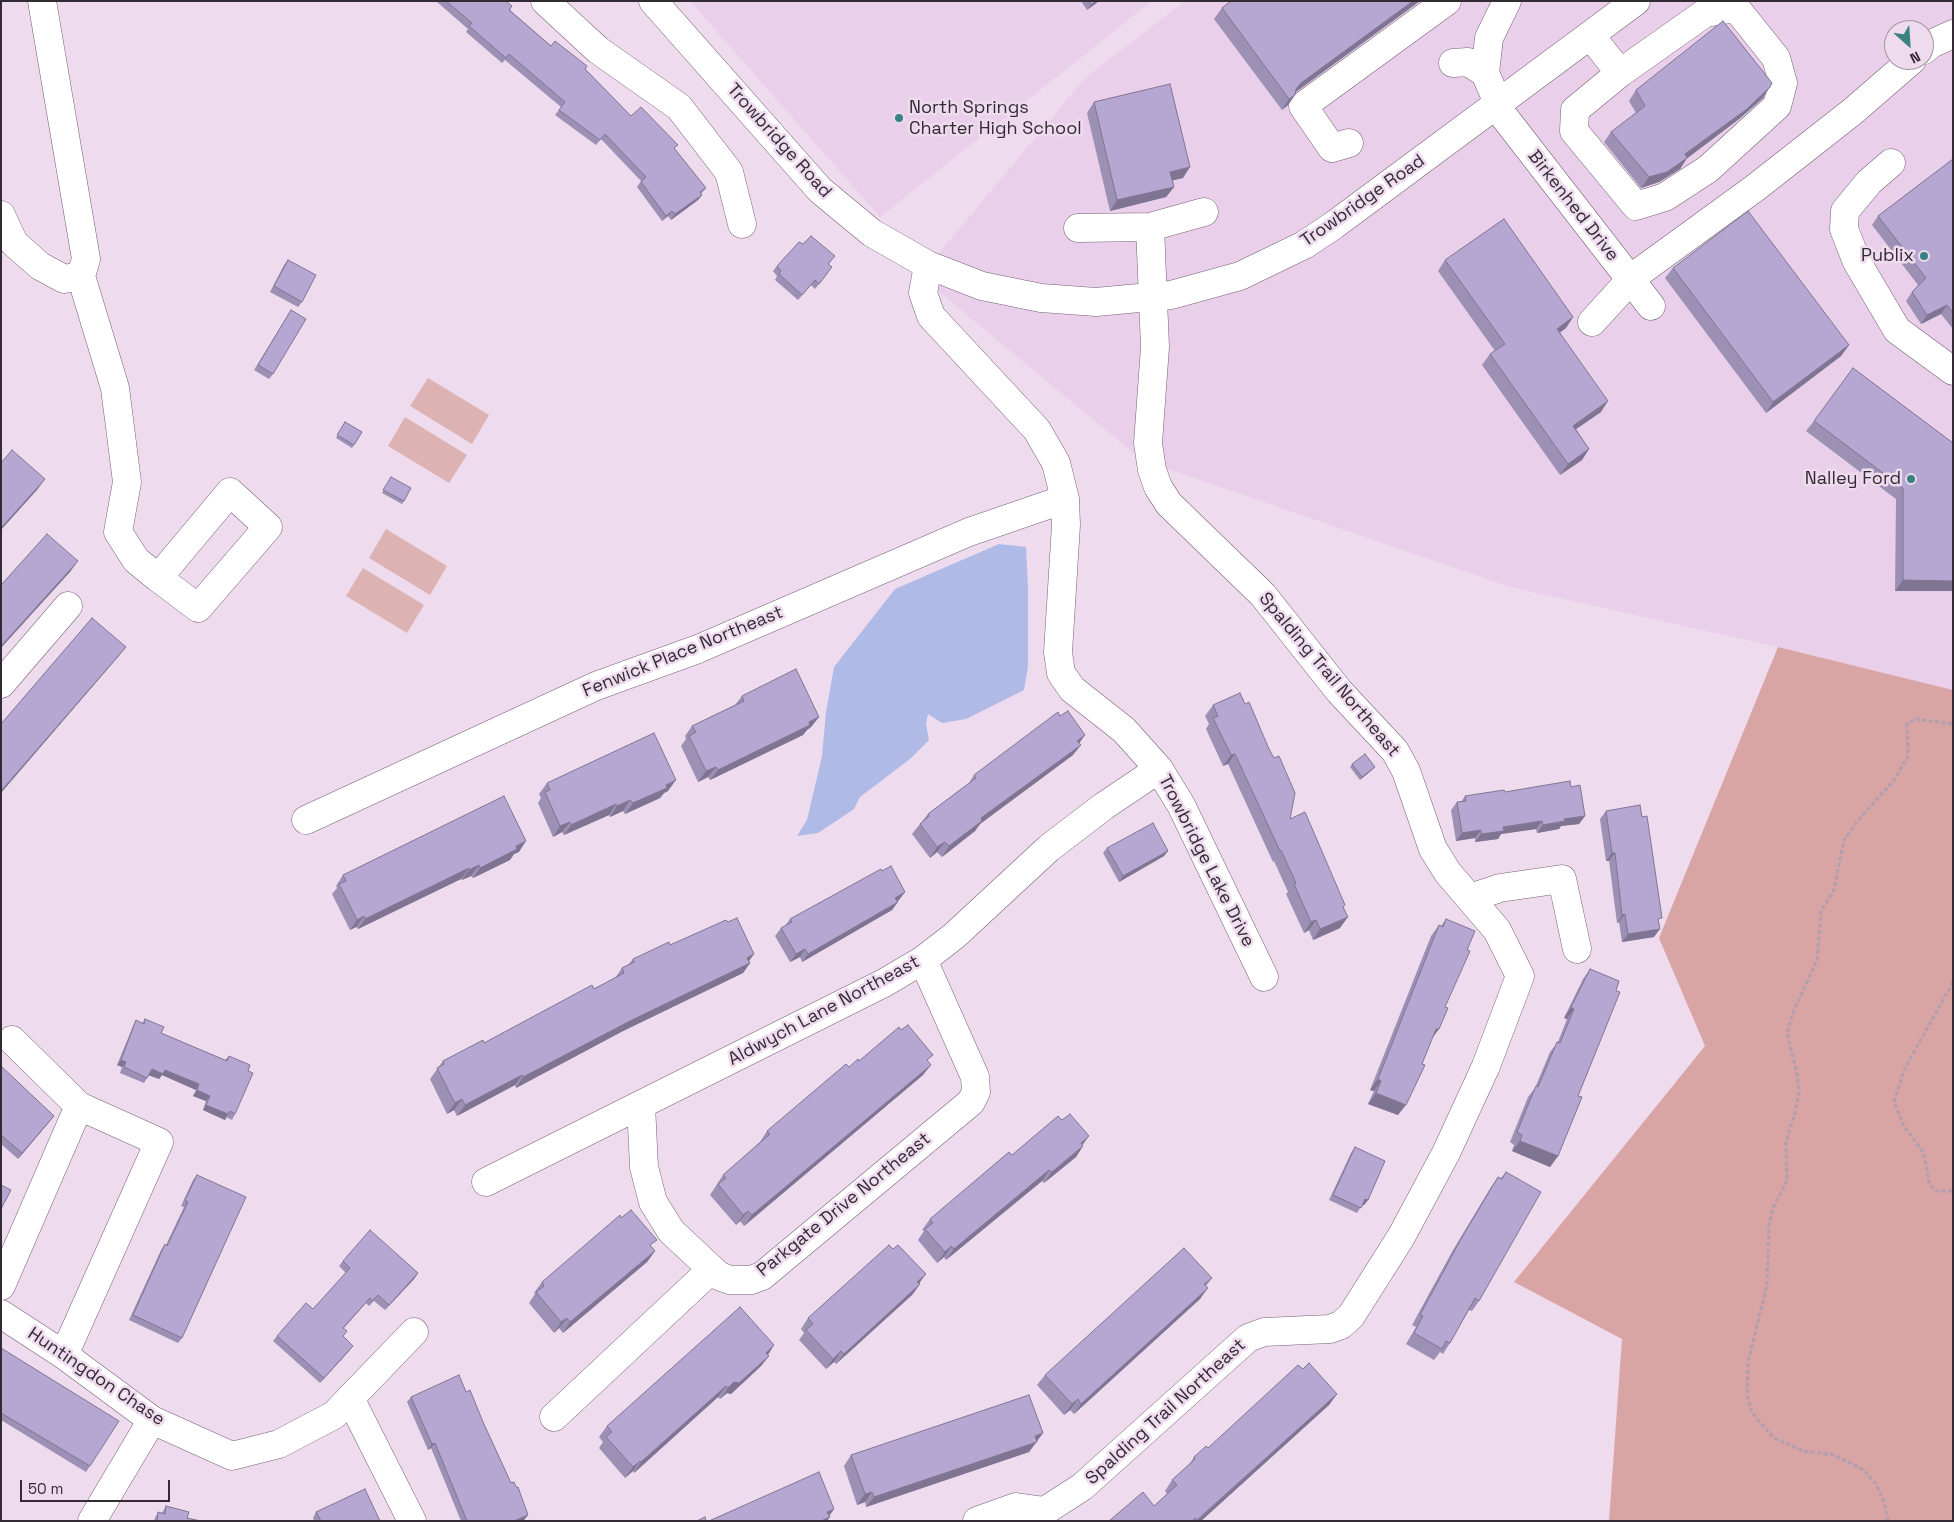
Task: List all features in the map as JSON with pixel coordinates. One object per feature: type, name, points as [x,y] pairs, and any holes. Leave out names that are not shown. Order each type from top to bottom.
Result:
[{"type":"street","points":[[42,1],[86,259],[81,276],[115,388],[127,482],[118,532],[136,560],[158,578]]},
{"type":"street","points":[[545,1],[598,50],[679,107],[729,172],[742,224]]},
{"type":"street","name":"Trowbridge Road","points":[[654,1],[820,190],[872,233],[928,265],[982,286],[1041,298],[1096,302],[1154,298],[1240,276],[1304,245],[1334,225],[1636,1]]},
{"type":"street","points":[[1349,143],[1332,148],[1303,106],[1447,1]]},
{"type":"street","points":[[1453,63],[1468,62],[1485,73],[1489,38],[1507,1]]},
{"type":"street","points":[[1736,8],[1776,58],[1783,83],[1777,106],[1708,169],[1665,197],[1636,206],[1574,131],[1575,110],[1620,73],[1705,14],[1736,8]]},
{"type":"street","points":[[1934,43],[1953,34]]},
{"type":"street","points":[[1590,35],[1620,73]]},
{"type":"street","points":[[1592,322],[1630,279],[1755,188],[1852,112],[1900,70]]},
{"type":"street","name":"Birkenhed Drive","points":[[1485,73],[1496,104],[1651,306]]},
{"type":"street","points":[[1891,163],[1869,182],[1845,211],[1844,229],[1857,262],[1897,330],[1953,371]]},
{"type":"street","points":[[1078,228],[1150,227],[1204,212]]},
{"type":"street","points":[[1,215],[14,243],[40,266],[64,279],[81,276]]},
{"type":"street","name":"Spalding Trail Northeast","points":[[1037,1516],[1082,1488],[1248,1338],[1264,1332],[1330,1329],[1340,1325],[1351,1316],[1401,1237],[1446,1152],[1486,1066],[1520,976],[1497,930],[1448,874],[1433,849],[1406,771],[1394,751],[1339,692],[1263,595],[1169,504],[1158,487],[1152,470],[1148,443],[1155,347],[1150,227]]},
{"type":"street","name":"Trowbridge Lake Drive","points":[[928,265],[923,293],[931,316],[1037,430],[1056,463],[1065,498],[1066,525],[1058,652],[1061,672],[1072,689],[1124,730],[1159,770],[1181,805],[1264,976]]},
{"type":"street","name":"Fenwick Place Northeast","points":[[306,820],[596,686],[698,649],[969,532],[1065,498]]},
{"type":"street","points":[[1,684],[68,606]]},
{"type":"street","name":"Aldwych Lane Northeast","points":[[486,1182],[884,983],[923,960],[954,936],[1049,848],[1104,806],[1159,770]]},
{"type":"street","points":[[1470,898],[1500,888],[1562,879],[1577,949]]},
{"type":"street","name":"Parkgate Drive Northeast","points":[[711,1270],[719,1276],[730,1280],[751,1280],[762,1276],[971,1102],[976,1092],[975,1077],[923,960]]},
{"type":"street","points":[[12,1040],[79,1106],[158,1142],[64,1355]]},
{"type":"street","points":[[554,1417],[711,1270],[671,1230],[653,1202],[644,1167],[641,1105]]},
{"type":"street","points":[[1,1286],[79,1106]]},
{"type":"street","name":"Huntingdon Chase","points":[[1,1314],[64,1355],[152,1420],[232,1456],[279,1444],[334,1415],[414,1332]]},
{"type":"street","points":[[350,1398],[412,1521]]},
{"type":"street","points":[[92,1521],[152,1420]]},
{"type":"street","points":[[977,1521],[1016,1507],[1037,1516]]},
{"type":"path","points":[[1888,1521],[1884,1502],[1876,1484],[1864,1470],[1834,1455],[1802,1452],[1774,1438],[1752,1413],[1747,1395],[1748,1362],[1767,1285],[1769,1225],[1773,1208],[1787,1181],[1786,1142],[1799,1092],[1797,1073],[1787,1034],[1792,1015],[1817,960],[1822,911],[1834,890],[1844,840],[1860,818],[1895,780],[1908,756],[1907,724],[1916,719],[1953,724]]},
{"type":"path","points":[[1953,982],[1904,1070],[1894,1102],[1904,1126],[1924,1153],[1929,1183],[1936,1191],[1953,1191]]},
{"type":"shaded area","name":"North Springs Charter High School","points":[[690,1],[1152,1],[880,217]]},
{"type":"shaded area","points":[[1185,1],[1953,1],[1953,690],[1778,647],[1510,587],[1142,460],[920,276],[1085,78]]},
{"type":"shaded area","points":[[428,378],[489,415],[472,444],[410,406]]},
{"type":"shaded area","points":[[405,417],[467,455],[449,483],[388,446]]},
{"type":"shaded area","points":[[386,529],[447,566],[430,595],[369,558]]},
{"type":"shaded area","points":[[363,568],[424,605],[407,633],[346,596]]},
{"type":"shaded area","points":[[1778,647],[1953,690],[1953,1521],[1609,1521],[1622,1339],[1514,1282],[1705,1046],[1659,938]]},
{"type":"water","points":[[999,544],[1026,547],[1028,666],[1024,690],[966,719],[942,723],[928,714],[926,724],[929,740],[910,759],[860,797],[854,809],[818,833],[797,836],[807,820],[822,756],[826,712],[834,667],[895,589]]},
{"type":"building","points":[[446,1],[506,1],[512,6],[509,10],[551,46],[555,41],[587,66],[585,69],[631,116],[641,107],[678,145],[674,148],[706,188],[700,192],[702,195],[675,214],[672,211],[666,216],[641,182],[646,177],[605,134],[600,140],[559,110],[565,102],[509,54],[506,58],[469,26],[472,23]]},
{"type":"building","points":[[1231,1],[1413,1],[1301,83],[1296,89],[1295,95],[1289,99],[1222,8]]},
{"type":"building","points":[[1723,21],[1772,83],[1747,109],[1685,154],[1687,158],[1667,172],[1649,177],[1611,132],[1645,106],[1636,90]]},
{"type":"building","points":[[1170,84],[1190,167],[1170,172],[1174,187],[1117,200],[1094,102]]},
{"type":"building","name":"Publix","points":[[1953,159],[1953,313],[1947,305],[1927,315],[1912,292],[1926,278],[1878,216]]},
{"type":"building","points":[[1748,211],[1849,345],[1773,402],[1673,268]]},
{"type":"building","points":[[1504,219],[1573,317],[1557,329],[1608,401],[1573,426],[1589,449],[1568,464],[1490,354],[1505,344],[1445,260]]},
{"type":"building","points":[[811,236],[835,256],[828,264],[832,267],[819,284],[815,280],[802,295],[779,274],[781,271],[777,266],[799,242],[803,244]]},
{"type":"building","points":[[288,260],[316,275],[302,302],[274,286]]},
{"type":"building","points":[[291,310],[306,319],[273,374],[258,365]]},
{"type":"building","name":"Nalley Ford","points":[[1853,368],[1953,443],[1953,581],[1903,580],[1903,488],[1814,421]]},
{"type":"building","points":[[345,422],[362,432],[354,445],[337,435]]},
{"type":"building","points":[[12,450],[45,479],[1,528],[1,463]]},
{"type":"building","points":[[391,477],[411,488],[404,501],[383,490]]},
{"type":"building","points":[[47,534],[78,561],[1,646],[1,585]]},
{"type":"building","points":[[92,618],[126,647],[1,791],[1,724]]},
{"type":"building","points":[[796,669],[819,717],[809,722],[810,725],[718,770],[716,767],[706,771],[689,736],[696,732],[692,726],[744,701],[742,696]]},
{"type":"building","points":[[1240,693],[1245,704],[1249,702],[1274,758],[1279,756],[1295,793],[1290,819],[1305,812],[1345,905],[1343,907],[1348,917],[1320,929],[1316,920],[1311,922],[1294,884],[1296,883],[1235,754],[1231,755],[1213,718],[1218,716],[1213,705]]},
{"type":"building","points":[[1068,711],[1085,735],[1077,741],[1081,745],[981,818],[982,821],[949,846],[945,842],[937,847],[920,824],[929,816],[928,814],[976,778],[974,775],[1058,712],[1060,716]]},
{"type":"building","points":[[654,733],[676,780],[666,785],[667,788],[633,803],[630,800],[617,806],[616,804],[571,825],[570,822],[560,826],[545,792],[550,790],[547,783]]},
{"type":"building","points":[[1365,754],[1375,767],[1362,777],[1352,764]]},
{"type":"building","points":[[1570,781],[1571,787],[1580,785],[1585,816],[1543,825],[1542,821],[1503,827],[1504,831],[1481,834],[1481,830],[1462,833],[1457,802],[1466,801],[1465,796],[1504,790],[1505,792]]},
{"type":"building","points":[[504,796],[526,841],[516,846],[517,849],[480,868],[479,865],[469,870],[469,868],[365,919],[364,916],[357,920],[339,884],[346,881],[343,875]]},
{"type":"building","points":[[1640,805],[1642,817],[1647,816],[1662,918],[1658,919],[1660,929],[1628,934],[1625,914],[1622,915],[1615,853],[1612,853],[1606,811]]},
{"type":"building","points":[[1153,823],[1168,851],[1123,876],[1107,848]]},
{"type":"building","points":[[891,866],[905,892],[895,898],[898,902],[808,954],[805,949],[796,954],[781,928],[792,922],[790,919],[881,869],[882,871]]},
{"type":"building","points":[[737,918],[754,954],[747,958],[750,963],[630,1021],[465,1105],[462,1099],[455,1103],[437,1068],[444,1064],[443,1061],[483,1040],[484,1043],[592,985],[594,989],[624,973],[622,968],[634,962],[633,959],[669,942],[670,945],[726,920],[728,922]]},
{"type":"building","points":[[1446,919],[1475,931],[1467,950],[1470,951],[1445,1007],[1448,1008],[1439,1029],[1436,1029],[1422,1064],[1425,1065],[1406,1105],[1376,1093],[1381,1081],[1378,1079],[1439,925],[1443,927]]},
{"type":"building","points":[[1590,969],[1619,981],[1616,991],[1620,992],[1578,1096],[1582,1097],[1558,1156],[1520,1141],[1522,1135],[1517,1132],[1557,1042],[1560,1043],[1574,1009],[1571,1007]]},
{"type":"building","points":[[145,1019],[164,1027],[161,1033],[227,1061],[229,1056],[250,1065],[248,1071],[253,1073],[235,1114],[230,1111],[228,1114],[206,1105],[210,1096],[197,1090],[199,1084],[165,1070],[163,1074],[152,1069],[147,1078],[124,1067],[126,1062],[121,1060],[136,1020],[144,1024]]},
{"type":"building","points":[[908,1025],[933,1055],[927,1060],[931,1065],[752,1215],[748,1211],[743,1215],[718,1184],[726,1178],[723,1175],[770,1134],[767,1131],[846,1064],[849,1067],[858,1059],[859,1061],[899,1027],[901,1030]]},
{"type":"building","points":[[1,1066],[54,1116],[22,1153],[1,1135]]},
{"type":"building","points":[[1070,1114],[1089,1136],[1081,1143],[1083,1146],[1052,1172],[1049,1170],[954,1249],[951,1246],[945,1252],[925,1229],[933,1223],[930,1219],[1009,1152],[1012,1155],[1058,1116],[1062,1120]]},
{"type":"building","points":[[1355,1147],[1385,1161],[1368,1200],[1365,1199],[1361,1208],[1333,1195]]},
{"type":"building","points":[[1506,1172],[1541,1192],[1479,1301],[1475,1298],[1450,1343],[1446,1341],[1442,1349],[1414,1333],[1423,1316],[1420,1315],[1461,1239],[1498,1177],[1502,1179]]},
{"type":"building","points":[[197,1175],[246,1197],[182,1338],[133,1315],[165,1244],[167,1246],[188,1202],[185,1200]]},
{"type":"building","points":[[1,1185],[11,1190],[1,1209]]},
{"type":"building","points":[[631,1210],[657,1240],[650,1245],[655,1251],[570,1322],[567,1318],[561,1322],[536,1292],[544,1286],[542,1282],[620,1215],[621,1218]]},
{"type":"building","points":[[370,1230],[418,1273],[389,1305],[378,1295],[372,1301],[370,1298],[343,1328],[347,1331],[343,1336],[353,1346],[324,1378],[277,1336],[306,1303],[313,1309],[350,1268],[343,1261]]},
{"type":"building","points":[[889,1245],[893,1249],[898,1245],[926,1274],[917,1282],[920,1284],[844,1354],[841,1351],[833,1359],[806,1330],[813,1324],[808,1318]]},
{"type":"building","points":[[1184,1248],[1212,1278],[1204,1284],[1208,1288],[1081,1404],[1078,1399],[1072,1404],[1045,1375]]},
{"type":"building","points":[[740,1307],[774,1345],[766,1353],[769,1356],[739,1383],[734,1382],[728,1388],[726,1386],[633,1467],[606,1437],[612,1432],[607,1426]]},
{"type":"building","points":[[1,1348],[119,1421],[90,1466],[1,1413]]},
{"type":"building","points":[[1309,1363],[1337,1394],[1197,1520],[1195,1518],[1192,1521],[1109,1521],[1143,1492],[1154,1506],[1177,1485],[1172,1480],[1195,1459],[1194,1457],[1206,1446],[1208,1448],[1298,1365],[1303,1369]]},
{"type":"building","points":[[459,1375],[466,1392],[470,1390],[511,1483],[514,1482],[516,1487],[518,1487],[528,1515],[514,1521],[467,1521],[435,1443],[432,1444],[411,1397]]},
{"type":"building","points":[[1029,1395],[1043,1433],[1035,1436],[1037,1442],[874,1497],[872,1492],[865,1494],[851,1455]]},
{"type":"building","points":[[819,1472],[834,1509],[827,1512],[830,1517],[821,1521],[709,1521]]},
{"type":"building","points":[[365,1489],[380,1521],[321,1521],[316,1512]]},
{"type":"building","points":[[166,1506],[189,1512],[187,1518],[201,1521],[157,1521],[158,1512],[165,1514]]},
{"type":"building","points":[[705,1517],[706,1521],[697,1521]]},
{"type":"place","name":"North Springs Charter High School","points":[[899,118]]},
{"type":"place","name":"Publix","points":[[1924,256]]},
{"type":"place","name":"Nalley Ford","points":[[1911,479]]}]
